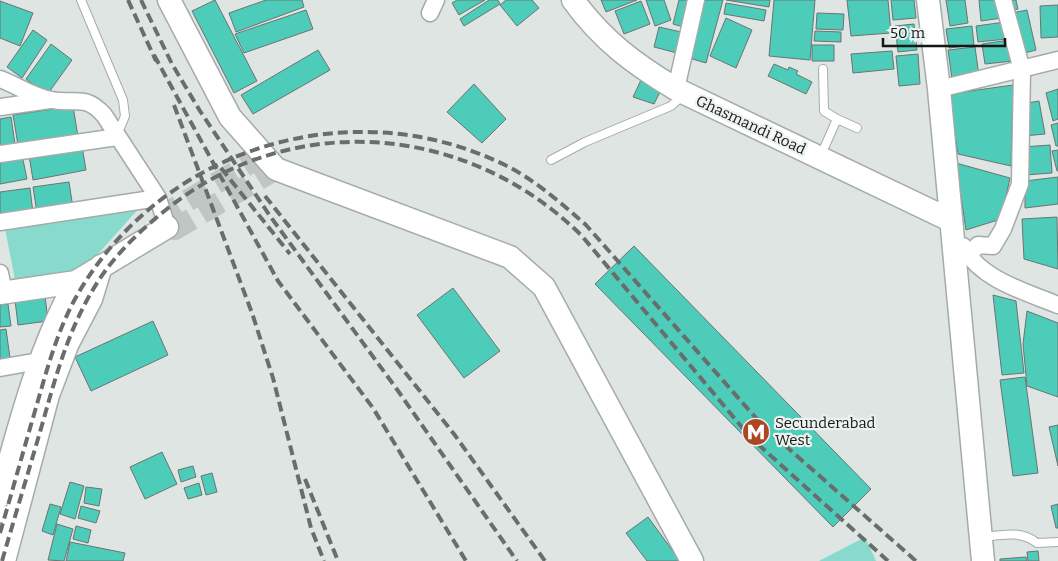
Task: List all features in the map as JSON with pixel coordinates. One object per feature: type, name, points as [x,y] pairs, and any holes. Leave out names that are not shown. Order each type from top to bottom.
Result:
[{"type":"street","points":[[169,0],[230,116],[276,169],[510,257],[544,287],[692,561]]},
{"type":"street","name":"Ghasmandi Road","points":[[573,0],[586,17],[636,65],[680,91],[950,220]]},
{"type":"street","points":[[680,91],[696,0]]},
{"type":"street","points":[[928,0],[940,89],[950,220],[982,561]]},
{"type":"street","points":[[968,256],[978,245],[993,246],[1003,229],[1020,184],[1022,70],[1003,0]]},
{"type":"street","points":[[940,89],[1058,60]]},
{"type":"street","points":[[0,79],[51,100]]},
{"type":"street","points":[[0,107],[51,100],[79,100],[95,105],[104,115],[158,198],[166,227],[76,282],[58,314],[49,362],[48,395],[8,515],[4,561]]},
{"type":"street","points":[[0,154],[117,137]]},
{"type":"street","points":[[0,222],[158,198]]},
{"type":"street","points":[[950,220],[968,256],[1002,282],[1058,305]]},
{"type":"street","points":[[0,496],[7,447],[49,362],[91,299],[101,266]]},
{"type":"street","points":[[1,286],[76,282]]},
{"type":"street","points":[[0,368],[49,362]]},
{"type":"lane","points":[[81,0],[123,100],[125,116],[117,137]]},
{"type":"lane","points":[[823,69],[824,111],[857,128]]},
{"type":"lane","points":[[551,160],[585,142],[672,106],[680,91]]},
{"type":"lane","points":[[820,157],[838,119]]},
{"type":"lane","points":[[980,538],[1010,534],[1028,536],[1037,543],[1058,542]]},
{"type":"green space","points":[[143,204],[78,276],[16,285],[4,223]]},
{"type":"green space","points":[[865,537],[876,561],[819,561]]},
{"type":"building","points":[[215,0],[257,81],[234,93],[192,11]]},
{"type":"building","points":[[266,0],[302,0],[304,7],[236,32],[229,13]]},
{"type":"building","points":[[457,0],[485,0],[459,15],[452,3]]},
{"type":"building","points":[[489,0],[498,0],[500,4],[464,26],[460,19]]},
{"type":"building","points":[[506,0],[532,0],[539,8],[517,26],[500,5]]},
{"type":"building","points":[[601,0],[637,0],[606,12]]},
{"type":"building","points":[[646,0],[664,0],[671,20],[655,26]]},
{"type":"building","points":[[679,0],[690,0],[687,28],[673,24]]},
{"type":"building","points":[[705,0],[723,0],[706,63],[689,58]]},
{"type":"building","points":[[726,0],[770,0],[769,7]]},
{"type":"building","points":[[774,0],[815,0],[810,60],[769,56]]},
{"type":"building","points":[[847,0],[888,0],[891,33],[851,36]]},
{"type":"building","points":[[891,0],[914,0],[916,18],[893,20]]},
{"type":"building","points":[[946,0],[965,0],[968,23],[950,26]]},
{"type":"building","points":[[979,0],[1000,0],[1002,18],[981,21]]},
{"type":"building","points":[[1006,0],[1016,0],[1018,9],[1009,12]]},
{"type":"building","points":[[0,1],[33,13],[20,46],[0,38]]},
{"type":"building","points":[[641,1],[650,24],[624,34],[615,11]]},
{"type":"building","points":[[726,3],[766,10],[764,21],[724,14]]},
{"type":"building","points":[[1058,5],[1058,37],[1041,38],[1040,6]]},
{"type":"building","points":[[306,10],[313,29],[244,53],[235,34]]},
{"type":"building","points":[[1027,10],[1036,50],[1021,54],[1012,13]]},
{"type":"building","points":[[817,13],[844,14],[843,30],[816,29]]},
{"type":"building","points":[[726,18],[752,30],[736,68],[710,56]]},
{"type":"building","points":[[1005,22],[1007,39],[978,42],[976,26]]},
{"type":"building","points":[[914,24],[917,50],[898,52],[895,26]]},
{"type":"building","points":[[972,26],[974,45],[949,48],[946,29]]},
{"type":"building","points":[[659,27],[686,33],[681,54],[654,47]]},
{"type":"building","points":[[33,30],[47,40],[22,78],[7,67]]},
{"type":"building","points":[[815,31],[841,32],[841,42],[814,41]]},
{"type":"building","points":[[1010,40],[1013,61],[985,64],[982,44]]},
{"type":"building","points":[[51,44],[72,60],[47,95],[26,79]]},
{"type":"building","points":[[812,45],[834,45],[834,61],[812,61]]},
{"type":"building","points":[[975,47],[979,76],[952,79],[948,50]]},
{"type":"building","points":[[318,50],[330,70],[253,114],[241,95]]},
{"type":"building","points":[[892,51],[894,69],[853,73],[851,54]]},
{"type":"building","points":[[918,54],[920,84],[899,86],[896,56]]},
{"type":"building","points":[[774,64],[788,70],[789,67],[798,71],[796,74],[812,82],[806,94],[768,76]]},
{"type":"building","points":[[641,80],[661,90],[654,104],[633,97]]},
{"type":"building","points":[[474,84],[506,119],[482,143],[447,112]]},
{"type":"building","points":[[1013,85],[1011,166],[958,154],[949,94]]},
{"type":"building","points":[[1058,89],[1058,119],[1053,121],[1046,93]]},
{"type":"building","points":[[1039,101],[1045,134],[1024,136],[1027,103]]},
{"type":"building","points":[[73,106],[78,137],[18,145],[13,115]]},
{"type":"building","points":[[11,117],[15,144],[0,146],[0,119]]},
{"type":"building","points":[[1058,123],[1058,146],[1056,146],[1051,125]]},
{"type":"building","points":[[1050,145],[1052,173],[1025,175],[1023,147]]},
{"type":"building","points":[[82,146],[86,170],[33,180],[29,155]]},
{"type":"building","points":[[1058,150],[1058,171],[1057,171],[1052,151]]},
{"type":"building","points":[[22,155],[27,179],[0,184],[0,160]]},
{"type":"building","points":[[956,163],[1010,178],[1001,219],[966,230]]},
{"type":"building","points":[[1058,177],[1058,204],[1025,208],[1025,181]]},
{"type":"building","points":[[69,182],[73,208],[37,213],[33,187]]},
{"type":"building","points":[[30,188],[33,213],[0,217],[0,192]]},
{"type":"building","points":[[1057,217],[1058,269],[1024,259],[1022,219]]},
{"type":"building","points":[[634,246],[871,489],[833,527],[595,284]]},
{"type":"building","points":[[453,288],[500,351],[464,378],[417,315]]},
{"type":"building","points":[[993,295],[1016,301],[1024,373],[1002,375]]},
{"type":"building","points":[[45,296],[48,321],[18,325],[15,300]]},
{"type":"building","points":[[8,304],[11,326],[0,327],[0,305]]},
{"type":"building","points":[[1027,311],[1058,323],[1058,397],[1027,386],[1023,344]]},
{"type":"building","points":[[153,321],[168,355],[91,391],[75,357]]},
{"type":"building","points":[[6,329],[10,358],[0,359],[0,330]]},
{"type":"building","points":[[1025,377],[1038,473],[1013,476],[1000,380]]},
{"type":"building","points":[[1058,425],[1058,466],[1049,427]]},
{"type":"building","points":[[162,452],[177,484],[145,499],[130,467]]},
{"type":"building","points":[[193,466],[196,477],[181,482],[178,470]]},
{"type":"building","points":[[212,473],[217,492],[206,495],[201,476]]},
{"type":"building","points":[[70,482],[84,486],[75,519],[60,514]]},
{"type":"building","points":[[199,483],[202,495],[188,499],[184,488]]},
{"type":"building","points":[[86,487],[102,489],[99,506],[84,503]]},
{"type":"building","points":[[50,504],[61,507],[53,535],[42,531]]},
{"type":"building","points":[[1058,504],[1058,528],[1056,528],[1051,506]]},
{"type":"building","points":[[81,506],[100,511],[96,523],[78,518]]},
{"type":"building","points":[[648,517],[680,561],[647,561],[626,533]]},
{"type":"building","points":[[57,524],[73,529],[64,561],[48,560]]},
{"type":"building","points":[[76,526],[91,530],[88,543],[73,539]]},
{"type":"building","points":[[70,542],[125,553],[123,561],[66,561]]},
{"type":"building","points":[[1038,551],[1039,561],[1028,561],[1027,552]]},
{"type":"building","points":[[1026,557],[1027,561],[1000,561],[1000,559]]},
{"type":"tunnel","points":[[263,155],[167,213],[167,227],[175,229],[276,169]]},
{"type":"railway","points":[[128,0],[156,61]]},
{"type":"railway","points":[[141,0],[172,64],[200,111],[270,216],[396,388],[517,561]]},
{"type":"railway","points":[[154,55],[278,281],[373,408],[466,561]]},
{"type":"railway","points":[[174,105],[252,313],[273,378],[311,528],[324,561]]},
{"type":"railway","points":[[0,533],[47,368],[62,326],[75,299],[111,247],[156,204],[207,170],[263,147],[323,134],[384,133],[445,143],[505,165],[557,200],[586,225],[763,426],[916,561]]},
{"type":"railway","points":[[2,561],[68,341],[98,281],[123,250],[162,213],[212,179],[265,156],[320,144],[376,142],[432,151],[486,170],[536,198],[582,236],[751,438],[888,561]]},
{"type":"railway","points":[[221,168],[290,254]]},
{"type":"railway","points":[[265,196],[454,434],[545,561]]},
{"type":"railway","points":[[305,479],[338,561]]},
{"type":"place","name":"Secunderabad West","points":[[756,432]]}]
